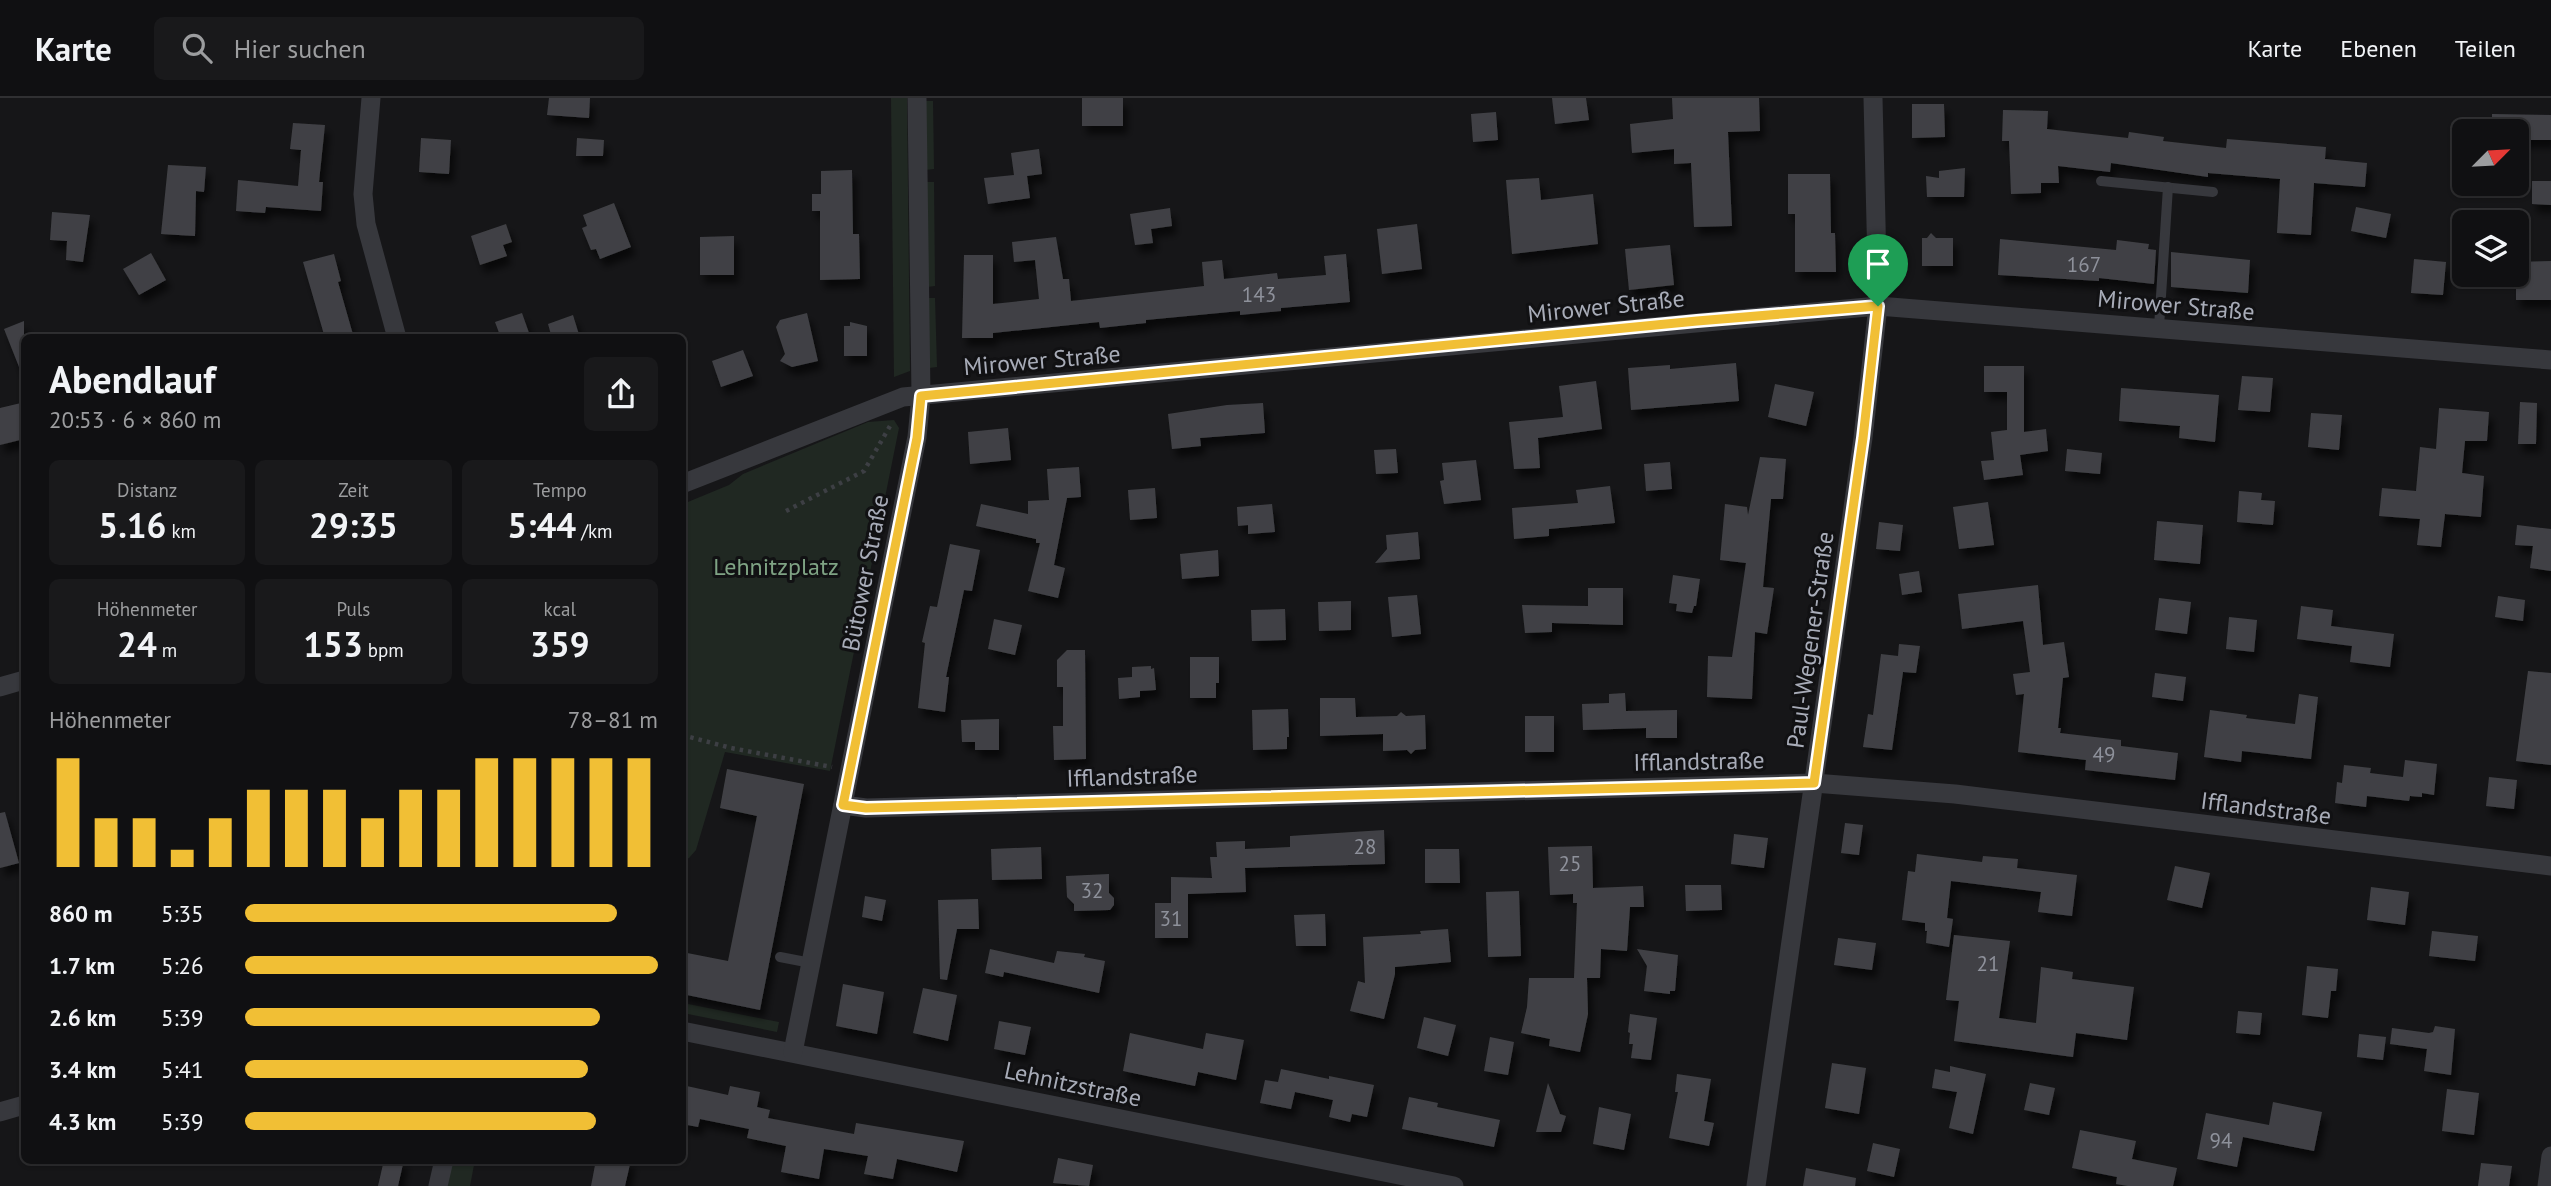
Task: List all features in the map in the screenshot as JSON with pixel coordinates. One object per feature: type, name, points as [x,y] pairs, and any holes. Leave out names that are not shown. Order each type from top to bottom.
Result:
[{"type":"street","points":[[370,98],[364,204],[366,223],[396,334]]},
{"type":"street","name":"Bütower Straße","points":[[793,1052],[917,438],[921,396],[917,98]]},
{"type":"street","name":"Paul-Wegener-Straße","points":[[1756,1186],[1863,438],[1878,306],[1873,98]]},
{"type":"street","name":"Mirower Straße","points":[[686,482],[903,397],[1878,306],[2551,360]]},
{"type":"street","points":[[0,687],[21,681]]},
{"type":"street","name":"Ifflandstraße","points":[[843,805],[866,808],[1814,783],[1955,794],[2317,840],[2551,866]]},
{"type":"street","name":"Lehnitzstraße","points":[[686,1032],[1454,1186]]},
{"type":"street","points":[[0,1112],[21,1106]]},
{"type":"street","points":[[2547,1186],[2551,1156]]},
{"type":"street","points":[[438,1186],[443,1164]]},
{"type":"lane","points":[[2101,181],[2213,192]]},
{"type":"lane","points":[[2159,327],[2168,187]]},
{"type":"lane","points":[[780,957],[811,963]]},
{"type":"path","points":[[786,511],[864,471],[890,426],[884,405]]},
{"type":"path","points":[[686,736],[731,748],[850,770]]},
{"type":"green space","points":[[891,98],[907,98],[910,371],[894,377]]},
{"type":"green space","points":[[925,101],[933,101],[934,169],[925,170]]},
{"type":"green space","points":[[926,182],[934,182],[935,286],[927,287]]},
{"type":"green space","points":[[927,298],[935,298],[937,367],[929,368]]},
{"type":"green space","name":"Lehnitzplatz","points":[[894,420],[899,428],[830,771],[725,752],[696,850],[686,860],[686,503],[729,485],[743,474],[868,422]]},
{"type":"green space","points":[[686,1004],[779,1022],[777,1032],[686,1014]]},
{"type":"green space","points":[[451,1164],[474,1164],[470,1186],[447,1186]]},
{"type":"building","points":[[549,98],[590,98],[589,118],[547,115]]},
{"type":"building","points":[[1082,98],[1123,98],[1123,126],[1082,126]]},
{"type":"building","points":[[1552,98],[1586,98],[1589,120],[1555,124]]},
{"type":"building","points":[[1672,98],[1759,98],[1760,131],[1728,132],[1732,226],[1694,227],[1691,163],[1674,164],[1674,149],[1632,153],[1630,124],[1673,119]]},
{"type":"building","points":[[1912,104],[1944,104],[1945,137],[1912,138]]},
{"type":"building","points":[[2003,110],[2048,111],[2047,129],[2128,138],[2129,132],[2164,137],[2163,141],[2226,148],[2227,139],[2326,147],[2325,159],[2367,163],[2365,187],[2314,183],[2311,235],[2277,233],[2280,179],[2208,173],[2208,177],[2111,163],[2110,172],[2058,166],[2059,183],[2041,183],[2041,193],[2011,194],[2009,141],[2002,141]]},
{"type":"building","points":[[1496,112],[1498,140],[1473,142],[1471,114]]},
{"type":"building","points":[[2492,114],[2551,115],[2551,140],[2529,140],[2529,119],[2492,119]]},
{"type":"building","points":[[293,123],[325,125],[319,182],[323,182],[321,211],[266,207],[265,213],[236,211],[238,180],[298,186],[301,150],[290,149]]},
{"type":"building","points":[[421,138],[451,140],[449,174],[419,172]]},
{"type":"building","points":[[577,138],[604,140],[603,156],[576,156]]},
{"type":"building","points":[[1039,149],[1042,174],[1027,176],[1030,198],[988,204],[984,178],[1014,175],[1011,153]]},
{"type":"building","points":[[168,165],[206,167],[204,192],[196,191],[195,236],[161,234]]},
{"type":"building","points":[[1965,168],[1964,197],[1927,197],[1926,176],[1939,178],[1939,171]]},
{"type":"building","points":[[852,170],[853,234],[859,234],[860,279],[820,280],[820,211],[812,211],[812,194],[821,194],[821,171]]},
{"type":"building","points":[[1788,174],[1830,174],[1831,233],[1835,233],[1836,272],[1795,272],[1795,214],[1788,214]]},
{"type":"building","points":[[1539,178],[1541,200],[1593,194],[1598,244],[1512,254],[1506,180]]},
{"type":"building","points":[[2532,181],[2551,181],[2551,205],[2532,204]]},
{"type":"building","points":[[614,203],[631,247],[600,259],[596,249],[591,250],[582,228],[587,226],[583,215]]},
{"type":"building","points":[[2356,207],[2391,214],[2386,238],[2351,231]]},
{"type":"building","points":[[1170,208],[1172,226],[1151,229],[1153,243],[1135,245],[1130,214]]},
{"type":"building","points":[[52,212],[90,215],[83,262],[66,260],[67,241],[50,240]]},
{"type":"building","points":[[506,224],[512,242],[503,245],[507,256],[480,265],[471,236]]},
{"type":"building","points":[[1417,224],[1422,269],[1382,274],[1377,229]]},
{"type":"building","points":[[1931,233],[1936,238],[1953,238],[1953,266],[1922,266],[1922,238],[1927,238]]},
{"type":"building","points":[[734,236],[734,275],[700,275],[700,237]]},
{"type":"building","points":[[1056,237],[1063,279],[1069,279],[1071,301],[1204,286],[1202,262],[1222,260],[1224,279],[1277,273],[1278,279],[1326,275],[1324,256],[1346,254],[1350,302],[1281,308],[1281,311],[1240,315],[1240,311],[1146,320],[1146,323],[1100,328],[1099,322],[993,333],[993,338],[962,338],[964,255],[993,255],[993,304],[1039,299],[1035,260],[1014,262],[1012,242]]},
{"type":"building","points":[[2000,239],[2116,250],[2117,240],[2149,244],[2148,249],[2156,250],[2154,284],[2099,278],[2099,281],[1998,275]]},
{"type":"building","points":[[1670,245],[1674,285],[1629,290],[1625,249]]},
{"type":"building","points":[[2171,252],[2250,260],[2248,293],[2171,287]]},
{"type":"building","points":[[151,253],[166,280],[139,295],[123,269]]},
{"type":"building","points":[[334,254],[341,281],[338,282],[353,334],[324,334],[303,262]]},
{"type":"building","points":[[2414,259],[2446,262],[2443,295],[2411,293]]},
{"type":"building","points":[[2551,261],[2551,300],[2516,300],[2516,287],[2529,287],[2529,262]]},
{"type":"building","points":[[522,313],[529,333],[500,334],[495,322]]},
{"type":"building","points":[[807,313],[818,361],[792,367],[780,361],[785,354],[776,327],[780,320]]},
{"type":"building","points":[[573,315],[579,334],[551,334],[548,324]]},
{"type":"building","points":[[24,321],[24,334],[21,334],[21,372],[4,329]]},
{"type":"building","points":[[850,322],[867,326],[867,356],[844,356],[844,326],[850,326]]},
{"type":"building","points":[[743,350],[753,376],[721,387],[712,361]]},
{"type":"building","points":[[1736,363],[1739,401],[1631,410],[1628,368],[1670,365],[1670,369]]},
{"type":"building","points":[[1984,366],[2024,366],[2024,432],[2046,429],[2048,451],[2020,455],[2023,475],[1984,480],[1981,461],[1994,460],[1991,432],[2007,430],[2007,392],[1984,392]]},
{"type":"building","points":[[2242,376],[2273,378],[2270,412],[2238,410]]},
{"type":"building","points":[[1596,381],[1602,429],[1538,438],[1540,468],[1514,469],[1509,422],[1563,417],[1559,386]]},
{"type":"building","points":[[1775,384],[1814,392],[1806,426],[1768,417]]},
{"type":"building","points":[[2121,388],[2219,395],[2215,442],[2179,438],[2180,426],[2119,421]]},
{"type":"building","points":[[2520,402],[2537,403],[2536,444],[2518,444]]},
{"type":"building","points":[[21,403],[21,440],[0,445],[0,408]]},
{"type":"building","points":[[1263,403],[1265,433],[1200,438],[1201,446],[1172,449],[1168,414],[1227,405]]},
{"type":"building","points":[[2439,408],[2489,412],[2487,441],[2465,441],[2462,473],[2484,476],[2481,517],[2445,514],[2441,547],[2417,545],[2420,519],[2379,516],[2382,488],[2416,491],[2420,447],[2436,449]]},
{"type":"building","points":[[2311,413],[2342,415],[2339,450],[2308,447]]},
{"type":"building","points":[[1008,428],[1011,460],[970,464],[968,432]]},
{"type":"building","points":[[1396,449],[1398,473],[1376,474],[1374,450]]},
{"type":"building","points":[[2067,449],[2102,453],[2100,474],[2065,471]]},
{"type":"building","points":[[1760,457],[1786,459],[1783,499],[1771,499],[1763,587],[1774,588],[1767,634],[1755,632],[1752,699],[1707,697],[1708,656],[1732,657],[1746,563],[1720,560],[1725,504],[1747,507],[1748,515]]},
{"type":"building","points":[[1476,460],[1481,500],[1444,504],[1440,481],[1444,480],[1442,463]]},
{"type":"building","points":[[1670,462],[1672,489],[1646,491],[1644,464]]},
{"type":"building","points":[[1079,467],[1081,497],[1067,498],[1054,565],[1065,568],[1058,598],[1028,591],[1040,543],[1036,543],[1036,539],[976,526],[981,504],[1028,514],[1028,501],[1049,500],[1047,469]]},
{"type":"building","points":[[1610,486],[1615,523],[1549,529],[1549,536],[1514,539],[1512,508],[1578,503],[1576,490]]},
{"type":"building","points":[[1155,488],[1157,518],[1130,520],[1128,490]]},
{"type":"building","points":[[2239,491],[2262,493],[2261,500],[2275,501],[2273,525],[2237,522]]},
{"type":"building","points":[[1988,502],[1994,545],[1959,549],[1953,507]]},
{"type":"building","points":[[1272,504],[1275,532],[1248,534],[1248,525],[1238,526],[1237,507]]},
{"type":"building","points":[[2157,521],[2203,525],[2200,564],[2154,560]]},
{"type":"building","points":[[1879,522],[1903,525],[1900,551],[1876,549]]},
{"type":"building","points":[[2517,525],[2551,529],[2551,571],[2530,568],[2533,546],[2515,545]]},
{"type":"building","points":[[1418,532],[1420,559],[1375,563],[1387,549],[1386,535]]},
{"type":"building","points":[[950,544],[980,550],[972,591],[964,590],[946,677],[949,677],[945,712],[918,708],[925,643],[922,642],[930,606],[937,607]]},
{"type":"building","points":[[1218,550],[1219,576],[1182,579],[1180,554]]},
{"type":"building","points":[[1919,571],[1922,592],[1902,595],[1899,574]]},
{"type":"building","points":[[1673,575],[1700,579],[1696,606],[1692,613],[1676,611],[1677,604],[1669,603]]},
{"type":"building","points":[[2038,585],[2043,645],[2064,642],[2069,677],[2063,678],[2058,728],[2061,728],[2060,733],[2121,740],[2121,746],[2178,753],[2175,780],[2085,770],[2086,760],[2018,752],[2024,694],[2016,695],[2013,674],[2030,672],[2023,621],[1962,629],[1958,594]]},
{"type":"building","points":[[1588,588],[1623,588],[1623,625],[1552,623],[1552,632],[1525,633],[1522,605],[1588,606]]},
{"type":"building","points":[[1417,595],[1421,634],[1392,637],[1388,597]]},
{"type":"building","points":[[2498,596],[2525,600],[2523,621],[2495,617]]},
{"type":"building","points":[[2159,598],[2191,602],[2187,634],[2155,630]]},
{"type":"building","points":[[1351,601],[1351,630],[1319,631],[1318,602]]},
{"type":"building","points":[[2301,606],[2333,610],[2331,626],[2394,634],[2390,667],[2350,662],[2352,646],[2297,639]]},
{"type":"building","points":[[1285,609],[1286,640],[1252,641],[1251,610]]},
{"type":"building","points":[[2229,617],[2257,620],[2254,652],[2226,649]]},
{"type":"building","points":[[994,619],[1022,625],[1015,655],[988,649]]},
{"type":"building","points":[[1899,644],[1920,646],[1916,673],[1903,672],[1892,750],[1863,747],[1868,714],[1873,715],[1881,654],[1898,656]]},
{"type":"building","points":[[1067,650],[1085,650],[1086,759],[1054,760],[1053,726],[1063,726],[1063,687],[1057,687],[1057,660]]},
{"type":"building","points":[[1190,657],[1219,657],[1216,698],[1190,698]]},
{"type":"building","points":[[1151,666],[1151,669],[1154,668],[1156,690],[1140,691],[1140,697],[1119,699],[1118,678],[1132,677],[1132,667]]},
{"type":"building","points":[[2528,671],[2551,673],[2551,765],[2516,761]]},
{"type":"building","points":[[2155,673],[2186,677],[2183,701],[2152,697]]},
{"type":"building","points":[[1625,693],[1626,711],[1677,710],[1677,738],[1646,738],[1646,728],[1583,730],[1582,704],[1609,703],[1609,694]]},
{"type":"building","points":[[2299,694],[2318,697],[2311,759],[2242,751],[2241,762],[2204,757],[2210,710],[2295,724]]},
{"type":"building","points":[[1320,698],[1355,698],[1356,717],[1397,716],[1401,712],[1406,716],[1425,715],[1426,749],[1415,750],[1411,754],[1407,750],[1383,751],[1383,734],[1320,736]]},
{"type":"building","points":[[1288,709],[1287,749],[1253,750],[1252,710]]},
{"type":"building","points":[[1525,716],[1554,716],[1554,752],[1525,752]]},
{"type":"building","points":[[999,719],[999,750],[975,750],[975,742],[962,742],[961,720]]},
{"type":"building","points":[[2405,760],[2437,764],[2434,795],[2422,793],[2422,797],[2410,796],[2409,801],[2367,796],[2366,807],[2335,803],[2337,782],[2342,783],[2344,765],[2371,768],[2370,773],[2403,777]]},
{"type":"building","points":[[727,769],[804,784],[760,1010],[686,995],[686,953],[728,961],[757,816],[720,808]]},
{"type":"building","points":[[2489,777],[2517,780],[2514,809],[2486,806]]},
{"type":"building","points":[[5,812],[19,863],[0,868],[0,813]]},
{"type":"building","points":[[1845,823],[1863,825],[1859,855],[1841,853]]},
{"type":"building","points":[[1384,830],[1385,864],[1245,868],[1246,892],[1188,894],[1188,938],[1155,938],[1155,903],[1171,903],[1171,877],[1212,878],[1210,857],[1217,857],[1216,842],[1245,841],[1245,849],[1290,847],[1290,836]]},
{"type":"building","points":[[1734,834],[1768,838],[1764,868],[1731,864]]},
{"type":"building","points":[[1592,846],[1593,888],[1643,886],[1644,907],[1630,907],[1627,951],[1601,949],[1600,978],[1587,978],[1588,1014],[1580,1052],[1549,1046],[1550,1039],[1521,1033],[1527,1007],[1529,978],[1574,978],[1577,903],[1573,903],[1573,894],[1550,895],[1548,847]]},
{"type":"building","points":[[1041,847],[1042,879],[992,880],[991,849]]},
{"type":"building","points":[[1425,849],[1459,849],[1460,883],[1425,883]]},
{"type":"building","points":[[1917,854],[1982,862],[1983,856],[2018,859],[2017,868],[2077,875],[2072,916],[2038,912],[2041,892],[1951,881],[1947,918],[1953,919],[1949,947],[1926,943],[1925,923],[1902,920],[1908,871],[1915,872]]},
{"type":"building","points":[[2175,866],[2210,873],[2202,908],[2167,900]]},
{"type":"building","points":[[1109,874],[1109,893],[1114,898],[1114,905],[1110,910],[1074,911],[1074,904],[1067,897],[1066,876]]},
{"type":"building","points":[[1685,885],[1721,885],[1722,910],[1686,911]]},
{"type":"building","points":[[2371,887],[2409,892],[2405,925],[2367,920]]},
{"type":"building","points":[[1519,891],[1521,956],[1488,957],[1486,892]]},
{"type":"building","points":[[865,896],[886,900],[882,921],[862,917]]},
{"type":"building","points":[[978,899],[979,929],[957,929],[947,980],[940,979],[938,900]]},
{"type":"building","points":[[1325,914],[1326,946],[1296,946],[1294,915]]},
{"type":"building","points":[[1448,929],[1451,962],[1395,967],[1384,1019],[1350,1011],[1358,981],[1365,983],[1363,937],[1421,934],[1420,931]]},
{"type":"building","points":[[2432,931],[2478,936],[2475,961],[2429,956]]},
{"type":"building","points":[[1954,935],[2010,941],[1999,1018],[2036,1023],[2041,967],[2073,972],[2072,979],[2134,987],[2127,1040],[2076,1033],[2073,1057],[1954,1041],[1959,1001],[1946,1000]]},
{"type":"building","points":[[1838,938],[1876,943],[1872,970],[1834,965]]},
{"type":"building","points":[[990,949],[1054,963],[1057,951],[1085,954],[1084,957],[1105,961],[1099,993],[1004,972],[1003,977],[985,973]]},
{"type":"building","points":[[1637,949],[1678,955],[1675,991],[1670,991],[1670,994],[1644,991],[1647,966]]},
{"type":"building","points":[[2307,966],[2338,969],[2336,991],[2331,991],[2328,1018],[2302,1015]]},
{"type":"building","points":[[843,984],[884,992],[877,1034],[836,1026]]},
{"type":"building","points":[[923,988],[957,995],[948,1041],[913,1033]]},
{"type":"building","points":[[2238,1011],[2262,1013],[2260,1035],[2236,1033]]},
{"type":"building","points":[[1630,1014],[1657,1018],[1651,1060],[1631,1058],[1633,1044],[1629,1044],[1628,1032]]},
{"type":"building","points":[[1424,1017],[1456,1025],[1448,1056],[1417,1048]]},
{"type":"building","points":[[999,1021],[1031,1027],[1025,1055],[994,1049]]},
{"type":"building","points":[[2435,1026],[2455,1029],[2451,1075],[2424,1071],[2427,1049],[2390,1044],[2392,1028],[2429,1033],[2433,1032]]},
{"type":"building","points":[[1130,1033],[1203,1049],[1206,1033],[1244,1040],[1236,1080],[1198,1072],[1195,1086],[1123,1071]]},
{"type":"building","points":[[2359,1034],[2386,1037],[2383,1060],[2357,1057]]},
{"type":"building","points":[[1490,1037],[1514,1042],[1508,1075],[1484,1071]]},
{"type":"building","points":[[1832,1063],[1866,1068],[1859,1114],[1825,1108]]},
{"type":"building","points":[[1950,1066],[1986,1074],[1973,1134],[1949,1128],[1957,1092],[1932,1088],[1935,1069],[1950,1072]]},
{"type":"building","points":[[1281,1069],[1374,1085],[1367,1117],[1352,1114],[1350,1122],[1329,1117],[1333,1100],[1295,1092],[1291,1109],[1260,1103],[1265,1080],[1278,1082]]},
{"type":"building","points":[[1677,1074],[1711,1079],[1704,1121],[1714,1123],[1709,1146],[1669,1138],[1678,1092],[1675,1092]]},
{"type":"building","points":[[1548,1083],[1560,1114],[1566,1116],[1561,1132],[1536,1132]]},
{"type":"building","points":[[2030,1083],[2055,1088],[2049,1115],[2024,1110]]},
{"type":"building","points":[[686,1086],[728,1095],[730,1086],[760,1092],[757,1107],[770,1110],[768,1118],[854,1134],[856,1123],[964,1141],[957,1172],[897,1159],[893,1179],[864,1174],[868,1156],[824,1149],[819,1179],[781,1172],[786,1146],[747,1138],[749,1129],[700,1119],[698,1127],[686,1125]]},
{"type":"building","points":[[2447,1089],[2479,1093],[2474,1135],[2442,1131]]},
{"type":"building","points":[[1409,1097],[1438,1103],[1437,1107],[1500,1120],[1494,1147],[1402,1129]]},
{"type":"building","points":[[2273,1102],[2322,1112],[2314,1151],[2243,1137],[2237,1167],[2197,1159],[2206,1113],[2269,1125]]},
{"type":"building","points":[[1599,1107],[1631,1114],[1624,1150],[1593,1144]]},
{"type":"building","points":[[2080,1130],[2136,1141],[2132,1159],[2177,1168],[2173,1186],[2116,1184],[2117,1177],[2072,1168]]},
{"type":"building","points":[[1873,1143],[1900,1149],[1894,1177],[1867,1171]]},
{"type":"building","points":[[1058,1158],[1093,1165],[1089,1186],[1053,1183]]},
{"type":"building","points":[[2481,1163],[2512,1166],[2509,1186],[2478,1186]]},
{"type":"building","points":[[383,1164],[403,1164],[398,1186],[378,1186]]},
{"type":"building","points":[[595,1164],[630,1164],[625,1186],[591,1186]]},
{"type":"building","points":[[1806,1168],[1856,1178],[1855,1186],[1803,1186]]},
{"type":"route","points":[[1878,306],[1863,438],[1814,783],[866,808],[843,805],[917,438],[921,396],[1878,306]]}]
